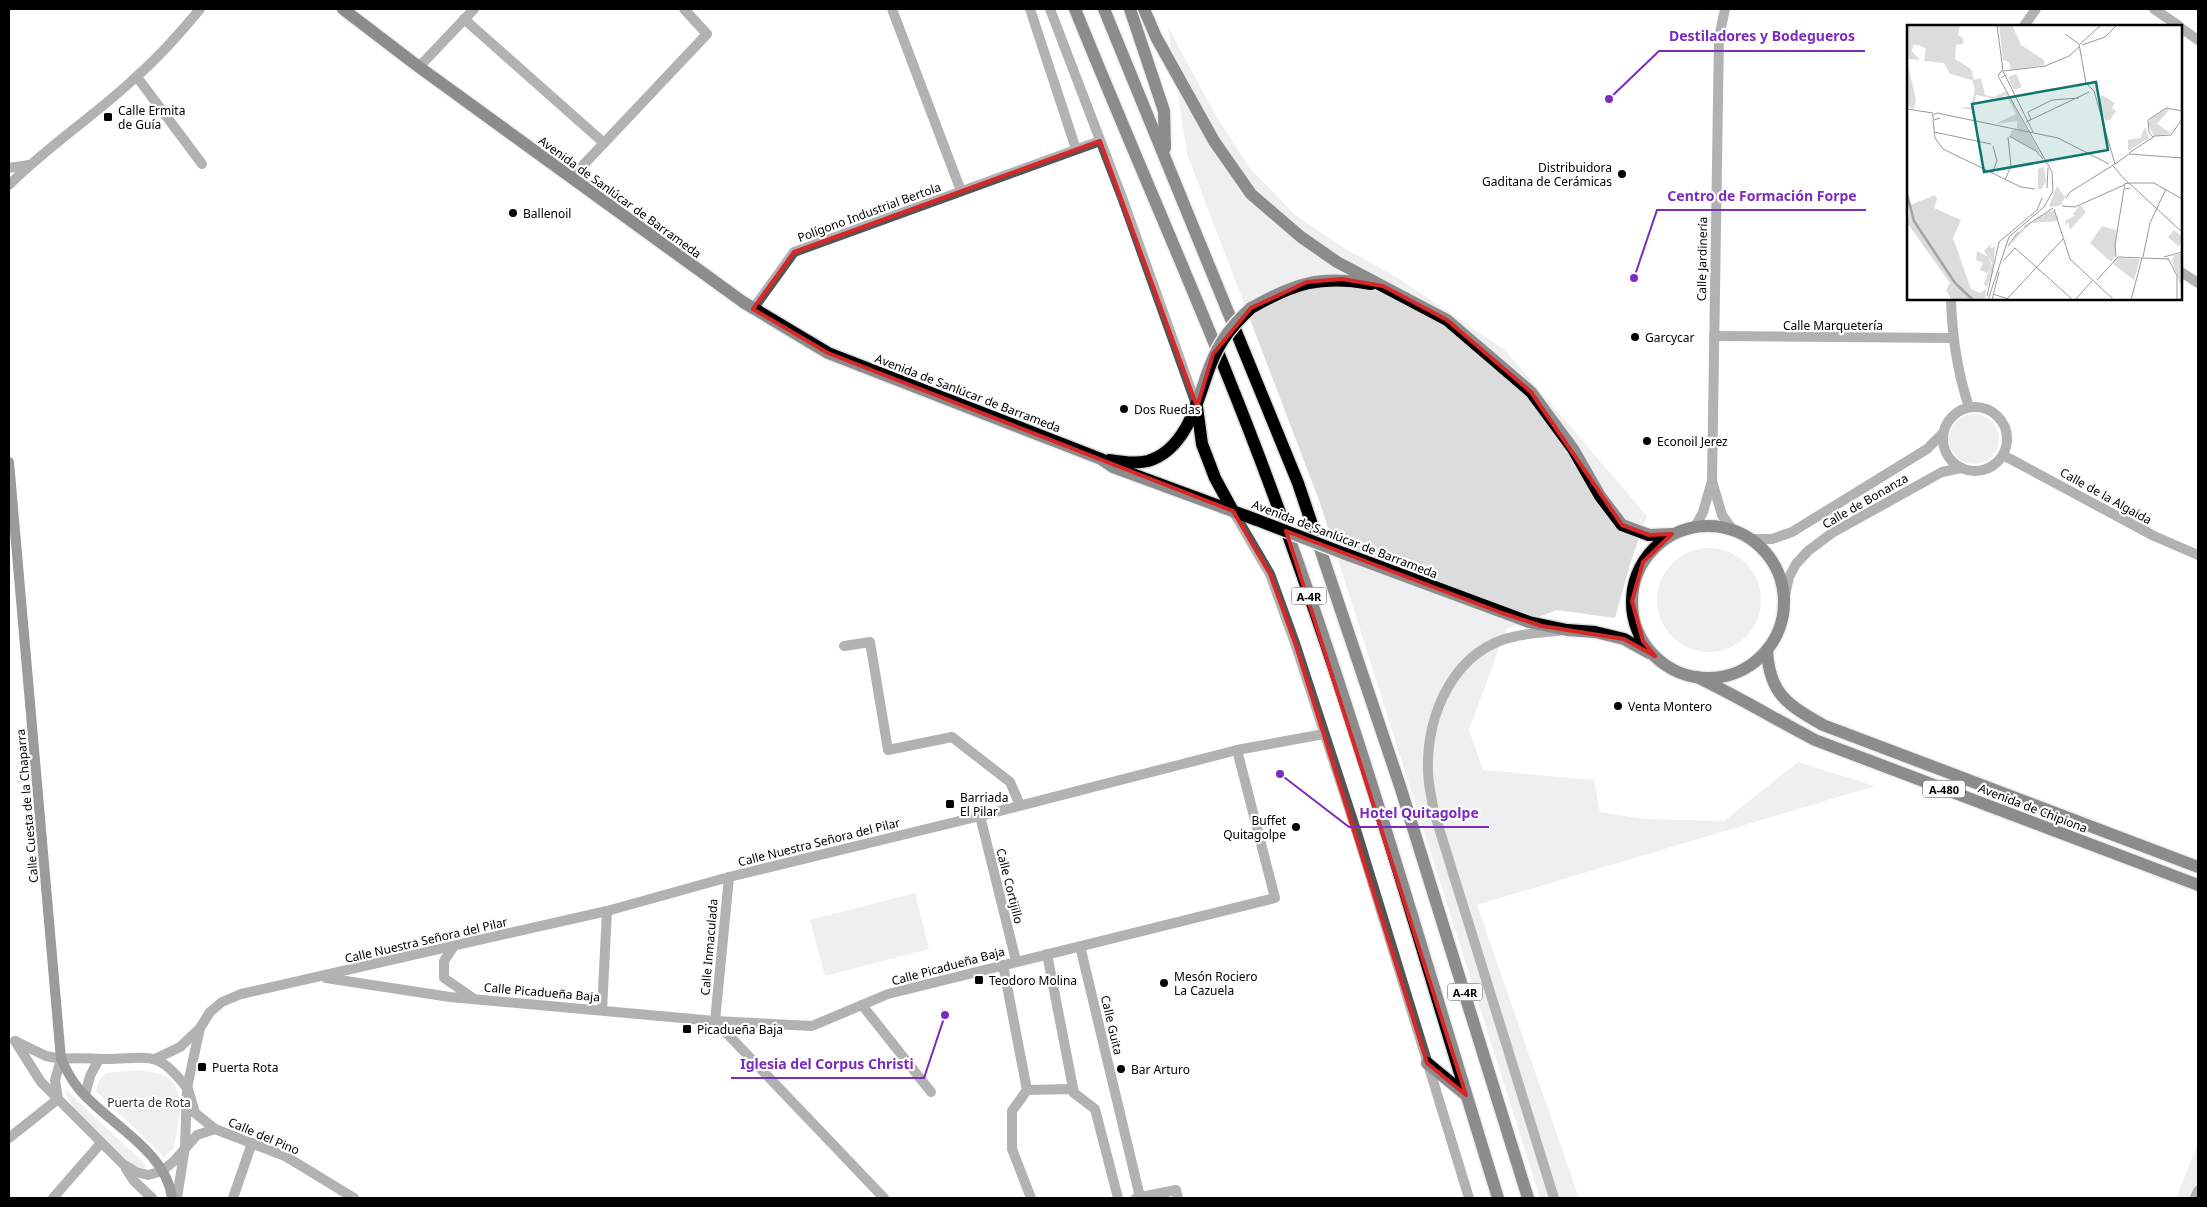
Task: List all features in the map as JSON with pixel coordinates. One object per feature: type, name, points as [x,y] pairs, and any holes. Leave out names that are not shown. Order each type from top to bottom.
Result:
[{"type":"main road","name":"Avenida de Sanlúcar de Barrameda","points":[[343,9],[419,67],[753,309],[828,354],[1102,459],[1113,467],[1502,613],[1535,624],[1567,630],[1596,632],[1624,639],[1655,656]]},
{"type":"main road","name":"A-4R","points":[[1075,9],[1235,393],[1273,492],[1333,668],[1498,1198]]},
{"type":"main road","name":"A-4R","points":[[1104,9],[1166,155],[1298,483],[1400,786],[1528,1198]]},
{"type":"main road","points":[[1130,9],[1164,111],[1166,155]]},
{"type":"main road","points":[[1144,9],[1156,37],[1214,141],[1251,194],[1301,238],[1337,262],[1447,320],[1530,392],[1573,449],[1600,496],[1622,524],[1649,535],[1672,534],[1695,527],[1714,526],[1732,530],[1752,539],[1765,551],[1776,566],[1782,582],[1784,600],[1780,627],[1767,650],[1752,663],[1735,673],[1716,677],[1696,677],[1674,670],[1655,656],[1634,622],[1632,601],[1635,581],[1643,562],[1656,546],[1672,534]]},
{"type":"main road","points":[[1102,459],[1130,463],[1147,461],[1170,449],[1197,407],[1213,354],[1225,336],[1250,308],[1278,293],[1308,282],[1342,279],[1383,286]]},
{"type":"main road","points":[[1197,407],[1202,444],[1216,478],[1233,511]]},
{"type":"main road","name":"Calle Cuesta de la Chaparra","points":[[9,462],[61,1059]]},
{"type":"main road","name":"Avenida de Chipiona","points":[[1767,650],[1768,668],[1776,689],[1792,708],[1823,725],[2198,866]]},
{"type":"main road","name":"Avenida de Chipiona","points":[[1696,677],[1737,696],[1815,740],[2198,885]]},
{"type":"main road","points":[[61,1059],[78,1088],[144,1149],[162,1171],[171,1190],[172,1198]]},
{"type":"main road","points":[[1427,1063],[1466,1095]]},
{"type":"street","points":[[9,185],[30,164],[137,77],[200,9]]},
{"type":"street","points":[[419,67],[474,9]]},
{"type":"street","points":[[571,178],[707,34],[684,9]]},
{"type":"street","name":"Polígono Industrial Bertola","points":[[892,9],[961,191]]},
{"type":"street","points":[[1030,9],[1076,149]]},
{"type":"street","points":[[1050,9],[1197,407]]},
{"type":"street","name":"Calle Jardinería","points":[[1695,527],[1703,512],[1712,481],[1719,37],[1725,9]]},
{"type":"street","points":[[2025,25],[2036,9]]},
{"type":"street","points":[[2154,9],[2177,25]]},
{"type":"street","points":[[464,19],[604,143]]},
{"type":"street","points":[[2182,28],[2198,40]]},
{"type":"street","points":[[137,77],[202,164]]},
{"type":"street","name":"Polígono Industrial Bertola","points":[[753,309],[794,252],[1100,141]]},
{"type":"street","points":[[9,168],[30,164]]},
{"type":"street","points":[[2182,273],[2198,283]]},
{"type":"street","points":[[1950,300],[1952,338],[1960,380],[1969,407]]},
{"type":"street","name":"Calle Marquetería","points":[[1714,336],[1952,338]]},
{"type":"street","points":[[1969,407],[1980,407],[1990,410],[2004,425],[2007,434],[2007,445],[2003,455],[1997,463],[1980,471],[1970,471],[1952,462],[1942,444],[1942,434],[1946,424],[1952,416],[1969,407]]},
{"type":"street","name":"Calle de Bonanza","points":[[1752,539],[1772,539],[1792,532],[1927,448],[1942,434]]},
{"type":"street","name":"Calle de la Algaida","points":[[2003,455],[2154,536],[2198,555]]},
{"type":"street","name":"Calle de Bonanza","points":[[1784,600],[1789,576],[1796,564],[1808,551],[1832,533],[1942,472],[1961,468]]},
{"type":"street","name":"Calle Jardinería","points":[[1712,481],[1722,515],[1732,530]]},
{"type":"street","points":[[1233,511],[1270,574],[1295,643],[1469,1198]]},
{"type":"street","points":[[1554,1198],[1436,822],[1428,770],[1430,738],[1436,710],[1451,680],[1469,660],[1490,646],[1515,636],[1567,630]]},
{"type":"street","points":[[844,646],[870,642],[888,750],[952,737],[1010,782],[1020,806]]},
{"type":"street","name":"Calle Nuestra Señora del Pilar","points":[[320,977],[606,911],[729,876],[980,816],[1237,750],[1324,734]]},
{"type":"street","name":"Calle Picadueña Baja","points":[[200,1028],[210,1012],[222,1002],[241,994],[320,977],[473,998],[715,1020],[812,1026],[888,994],[1275,898],[1237,750]]},
{"type":"street","name":"Calle Cortijillo","points":[[980,816],[1016,961]]},
{"type":"street","name":"Calle Inmaculada","points":[[715,1020],[729,876]]},
{"type":"street","points":[[602,1010],[606,911]]},
{"type":"street","name":"Calle Picadueña Baja","points":[[454,946],[444,961],[444,978],[473,998]]},
{"type":"street","name":"Calle Guita","points":[[1080,946],[1138,1198],[1176,1190],[1178,1198]]},
{"type":"street","points":[[1047,954],[1074,1093]]},
{"type":"street","points":[[1003,965],[1027,1090],[1012,1111],[1012,1149],[1031,1198]]},
{"type":"street","points":[[862,1005],[931,1092]]},
{"type":"street","points":[[715,1020],[884,1198]]},
{"type":"street","points":[[155,1059],[180,1047],[200,1028]]},
{"type":"street","points":[[177,1198],[185,1147],[187,1088],[200,1028]]},
{"type":"street","points":[[152,1198],[134,1181],[122,1164],[41,1082],[16,1040],[46,1056],[61,1059],[78,1057],[99,1059],[141,1057],[155,1059],[172,1068],[187,1088]]},
{"type":"street","points":[[58,1099],[55,1080],[61,1059]]},
{"type":"street","points":[[85,1095],[90,1076],[99,1059]]},
{"type":"street","name":"Calle del Pino","points":[[187,1088],[195,1113],[215,1129],[285,1156],[354,1198]]},
{"type":"street","points":[[1027,1090],[1070,1089],[1095,1109],[1118,1198]]},
{"type":"street","points":[[9,1138],[58,1099]]},
{"type":"street","points":[[122,1164],[136,1172],[148,1175],[162,1171],[174,1161],[197,1135],[215,1129]]},
{"type":"street","points":[[53,1198],[101,1143]]},
{"type":"street","points":[[234,1198],[252,1143]]},
{"type":"street","points":[[2195,1198],[2198,1192]]},
{"type":"highlighted area","points":[[1100,141],[1197,407],[1213,354],[1251,308],[1307,282],[1342,279],[1383,286],[1447,320],[1531,392],[1622,525],[1649,535],[1672,534],[1643,562],[1632,601],[1643,641],[1655,656],[1624,639],[1542,626],[1502,613],[1286,531],[1466,1095],[1427,1063],[1295,643],[1270,574],[1233,511],[828,353],[753,309],[794,252]]},
{"type":"green space","points":[[1168,27],[1215,114],[1249,167],[1294,214],[1344,248],[1395,276],[1505,350],[1647,516],[1632,558],[1615,618],[1557,610],[1506,629],[1469,730],[1483,770],[1594,780],[1600,812],[1644,819],[1724,821],[1798,762],[1875,786],[1477,905],[1579,1198],[1540,1198],[1320,503],[1187,154]]},
{"type":"green space","points":[[1974,414],[1984,416],[1992,421],[1997,429],[1999,439],[1997,449],[1992,457],[1984,462],[1974,464],[1964,462],[1956,457],[1951,449],[1949,439],[1951,429],[1956,421],[1964,416]]},
{"type":"green space","points":[[1709,548],[1729,552],[1738,556],[1746,563],[1753,571],[1757,580],[1761,600],[1757,620],[1753,629],[1746,637],[1738,644],[1729,648],[1709,652],[1689,648],[1680,644],[1672,637],[1665,629],[1661,620],[1657,600],[1661,580],[1665,571],[1672,563],[1680,556],[1689,552]]},
{"type":"green space","points":[[915,893],[929,949],[825,976],[810,920]]},
{"type":"green space","name":"Puerta de Rota","points":[[139,1070],[163,1075],[173,1083],[177,1091],[180,1110],[174,1148],[164,1157],[96,1091],[99,1081],[106,1073]]},
{"type":"green space","points":[[66,1090],[145,1164],[147,1169],[129,1162],[73,1107]]},
{"type":"green space","points":[[2198,1144],[2198,1198],[2176,1198]]},
{"type":"place","name":"Destiladores y Bodegueros","points":[[1609,99]]},
{"type":"place","name":"Calle Ermita de Guía","points":[[108,117]]},
{"type":"place","name":"Distribuidora Gaditana de Cerámicas","points":[[1622,174]]},
{"type":"place","name":"Ballenoil","points":[[513,213]]},
{"type":"place","name":"Centro de Formación Forpe","points":[[1634,278]]},
{"type":"place","name":"Garcycar","points":[[1635,337]]},
{"type":"place","name":"Dos Ruedas","points":[[1124,409]]},
{"type":"place","name":"Econoil Jerez","points":[[1647,441]]},
{"type":"place","name":"Venta Montero","points":[[1618,706]]},
{"type":"place","name":"Hotel Quitagolpe","points":[[1280,774]]},
{"type":"place","name":"Barriada El Pilar","points":[[950,804]]},
{"type":"place","name":"Buffet Quitagolpe","points":[[1296,827]]},
{"type":"place","name":"Teodoro Molina","points":[[979,980]]},
{"type":"place","name":"Mesón Rociero La Cazuela","points":[[1164,983]]},
{"type":"place","name":"Iglesia del Corpus Christi","points":[[945,1015]]},
{"type":"place","name":"Picadueña Baja","points":[[687,1029]]},
{"type":"place","name":"Puerta Rota","points":[[202,1067]]},
{"type":"place","name":"Bar Arturo","points":[[1121,1069]]}]
